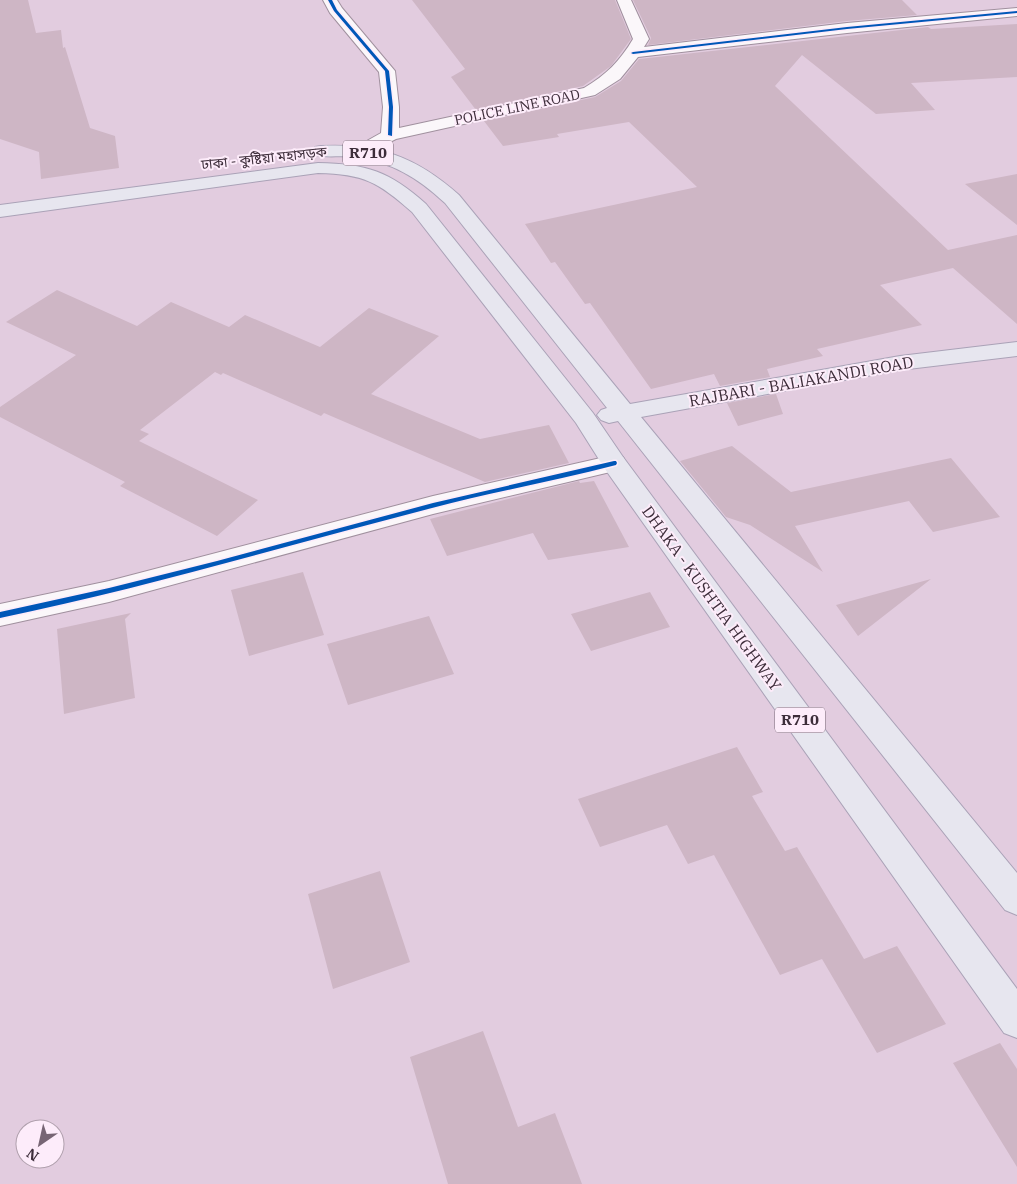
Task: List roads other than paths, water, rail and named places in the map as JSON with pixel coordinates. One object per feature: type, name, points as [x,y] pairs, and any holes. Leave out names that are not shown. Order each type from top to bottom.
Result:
[{"type":"main road","name":"ঢাকা - কুষ্টিয়া মহাসড়ক","points":[[294,153],[328,150],[362,151],[396,162],[424,175],[452,199],[625,412]]},
{"type":"main road","name":"ঢাকা - কুষ্টিয়া মহাসড়ক","points":[[0,211],[293,170],[347,168],[373,175],[394,186],[419,208],[585,418]]},
{"type":"main road","points":[[0,193],[128,175]]},
{"type":"main road","name":"RAJBARI - BALIAKANDI ROAD","points":[[585,418],[900,363],[1017,349]]},
{"type":"main road","name":"R710","points":[[625,412],[1017,899]]},
{"type":"main road","name":"DHAKA - KUSHTIA HIGHWAY","points":[[585,418],[614,463],[1017,1020]]},
{"type":"street","points":[[330,0],[335,10],[387,71],[391,107],[390,135]]},
{"type":"street","name":"POLICE LINE ROAD","points":[[362,151],[390,135],[589,92],[610,80],[626,66],[641,39],[624,0]]},
{"type":"street","points":[[633,53],[847,28],[1017,12]]},
{"type":"street","points":[[0,615],[51,605],[224,563],[433,505],[614,463]]}]
